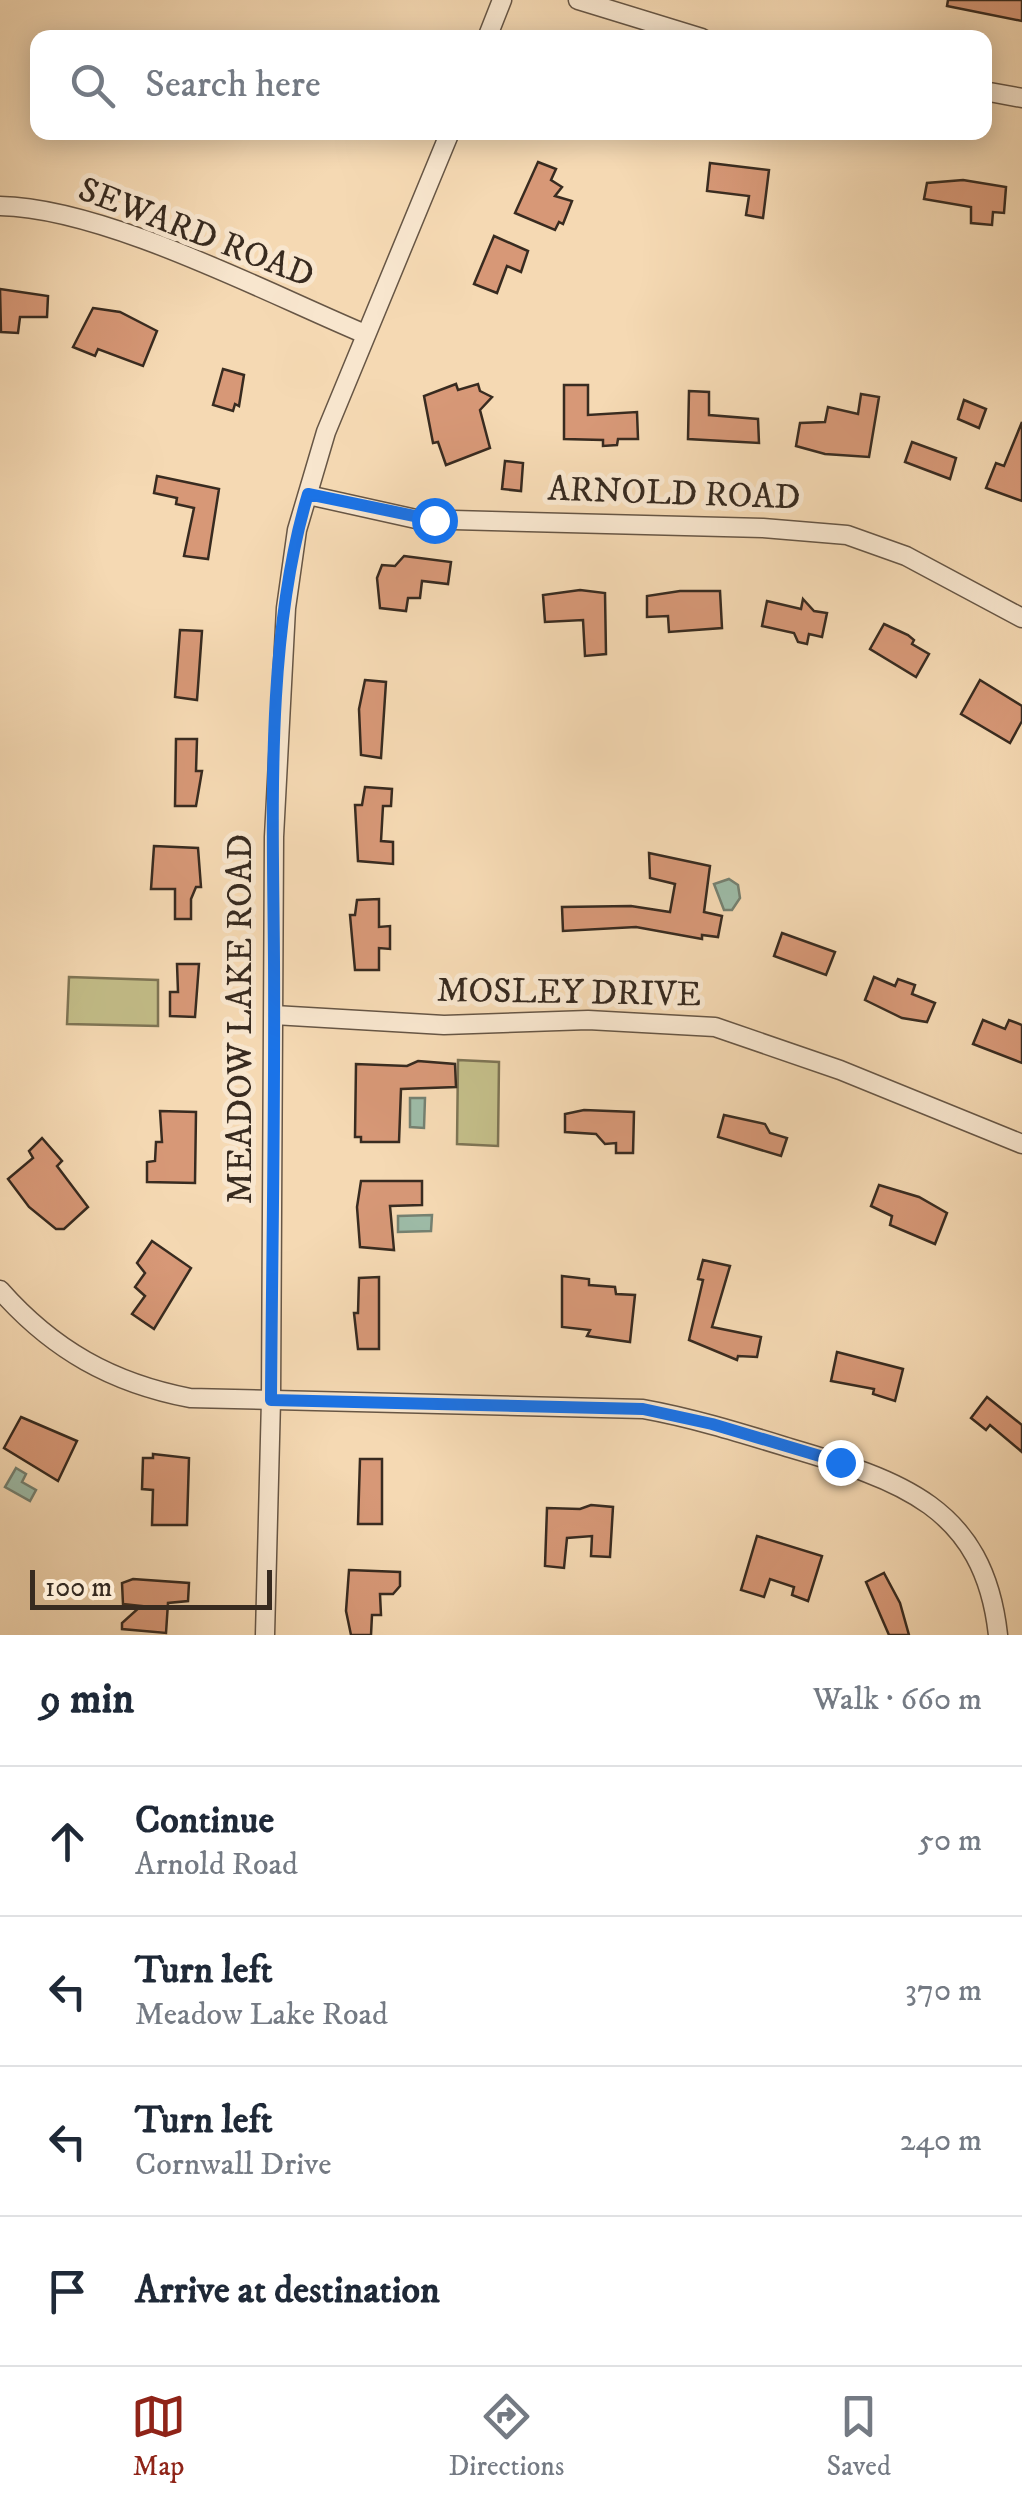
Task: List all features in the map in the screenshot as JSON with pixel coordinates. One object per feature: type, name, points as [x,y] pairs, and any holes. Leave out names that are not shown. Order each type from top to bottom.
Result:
[{"type":"street","points":[[490,30],[502,0]]},
{"type":"street","points":[[578,0],[676,30]]},
{"type":"street","points":[[992,92],[1022,98]]},
{"type":"street","name":"MEADOW LAKE ROAD","points":[[264,1635],[271,1400],[278,703],[286,608],[297,530],[326,432],[447,140]]},
{"type":"street","name":"SEWARD ROAD","points":[[0,206],[23,206],[92,223],[366,334]]},
{"type":"street","name":"ARNOLD ROAD","points":[[308,494],[416,519],[743,527],[847,535],[906,556],[1022,618]]},
{"type":"street","name":"MOSLEY DRIVE","points":[[274,1014],[444,1025],[588,1020],[715,1027],[1022,1144]]},
{"type":"street","points":[[0,1290],[56,1346],[140,1388],[190,1398],[643,1409],[712,1424],[855,1468],[924,1498],[969,1543],[989,1583],[998,1635]]},
{"type":"shaded area","points":[[729,879],[738,885],[740,898],[732,910],[724,910],[714,884]]},
{"type":"shaded area","points":[[69,977],[158,980],[158,1026],[67,1024]]},
{"type":"shaded area","points":[[458,1060],[499,1062],[498,1146],[457,1144]]},
{"type":"shaded area","points":[[410,1098],[425,1098],[424,1128],[410,1127]]},
{"type":"shaded area","points":[[432,1215],[431,1231],[398,1232],[398,1216]]},
{"type":"shaded area","points":[[16,1468],[26,1474],[22,1482],[36,1490],[30,1501],[5,1487]]},
{"type":"building","points":[[948,0],[1022,0],[1022,21],[947,6]]},
{"type":"building","points":[[538,162],[556,169],[551,180],[562,187],[555,196],[572,201],[563,224],[559,222],[555,230],[515,213]]},
{"type":"building","points":[[710,163],[769,170],[763,218],[746,215],[749,196],[707,191]]},
{"type":"building","points":[[963,180],[1006,187],[1004,213],[993,212],[992,225],[971,223],[971,207],[924,199],[927,183]]},
{"type":"building","points":[[494,236],[528,251],[521,272],[507,266],[497,293],[474,284]]},
{"type":"building","points":[[0,289],[48,296],[47,317],[20,317],[18,333],[1,332]]},
{"type":"building","points":[[93,308],[120,312],[157,331],[143,366],[98,349],[95,356],[73,347]]},
{"type":"building","points":[[223,369],[244,375],[239,406],[235,404],[233,411],[213,405]]},
{"type":"building","points":[[456,384],[458,390],[478,384],[480,391],[492,397],[480,410],[490,448],[446,465],[438,442],[433,443],[424,396]]},
{"type":"building","points":[[564,385],[588,385],[588,415],[637,412],[638,439],[618,439],[617,445],[603,446],[603,440],[564,439]]},
{"type":"building","points":[[689,391],[709,392],[709,415],[758,419],[759,443],[688,439]]},
{"type":"building","points":[[861,394],[879,397],[869,457],[825,454],[796,446],[800,423],[825,422],[828,407],[858,414]]},
{"type":"building","points":[[964,400],[986,409],[979,428],[958,419]]},
{"type":"building","points":[[1022,422],[1022,501],[986,488],[996,463],[1004,466]]},
{"type":"building","points":[[912,442],[956,458],[950,479],[905,462]]},
{"type":"building","points":[[505,461],[523,463],[521,491],[502,489]]},
{"type":"building","points":[[157,476],[219,489],[208,559],[184,556],[194,508],[176,504],[177,498],[154,493]]},
{"type":"building","points":[[404,556],[451,562],[448,584],[422,581],[420,598],[408,598],[406,611],[380,608],[377,578],[382,565],[395,566]]},
{"type":"building","points":[[580,590],[605,593],[606,654],[585,656],[583,620],[545,622],[543,595]]},
{"type":"building","points":[[720,591],[722,628],[669,632],[668,616],[647,617],[647,596]]},
{"type":"building","points":[[803,599],[814,611],[827,613],[822,637],[809,634],[807,644],[798,642],[794,633],[762,626],[767,601],[801,609]]},
{"type":"building","points":[[884,624],[908,635],[914,640],[912,644],[929,654],[916,677],[870,649]]},
{"type":"building","points":[[180,630],[202,631],[197,700],[175,697]]},
{"type":"building","points":[[365,680],[386,682],[381,758],[361,755],[359,709]]},
{"type":"building","points":[[980,680],[1022,706],[1022,721],[1010,743],[961,714]]},
{"type":"building","points":[[176,739],[197,739],[196,771],[202,771],[196,806],[175,806]]},
{"type":"building","points":[[365,787],[392,789],[391,806],[383,806],[381,841],[393,842],[393,864],[358,861],[355,805],[362,805]]},
{"type":"building","points":[[154,846],[198,848],[201,887],[196,887],[191,899],[191,919],[175,919],[175,889],[151,889]]},
{"type":"building","points":[[649,853],[710,866],[704,912],[722,916],[718,937],[702,935],[702,939],[636,927],[563,931],[562,907],[631,906],[670,912],[675,884],[650,878]]},
{"type":"building","points":[[379,899],[379,927],[390,926],[390,949],[379,948],[379,970],[355,970],[350,915],[355,915],[357,900]]},
{"type":"building","points":[[782,933],[835,952],[826,975],[774,956]]},
{"type":"building","points":[[177,964],[199,964],[195,1017],[170,1016],[170,992],[178,992]]},
{"type":"building","points":[[874,977],[895,986],[898,979],[915,985],[912,994],[935,1003],[927,1022],[902,1018],[865,1000]]},
{"type":"building","points":[[983,1020],[1005,1029],[1009,1020],[1022,1025],[1022,1063],[973,1044]]},
{"type":"building","points":[[418,1061],[455,1064],[456,1087],[401,1089],[399,1142],[361,1142],[361,1137],[355,1137],[356,1064],[407,1066]]},
{"type":"building","points":[[584,1110],[634,1112],[633,1153],[616,1153],[616,1143],[605,1144],[596,1134],[565,1132],[565,1114]]},
{"type":"building","points":[[160,1111],[196,1112],[195,1183],[147,1182],[147,1162],[155,1161],[156,1142],[162,1142]]},
{"type":"building","points":[[724,1115],[765,1124],[770,1133],[787,1138],[781,1156],[718,1137]]},
{"type":"building","points":[[42,1138],[62,1161],[57,1166],[88,1207],[64,1229],[56,1229],[29,1207],[8,1179],[33,1158],[29,1151]]},
{"type":"building","points":[[361,1181],[422,1181],[422,1205],[390,1206],[394,1250],[360,1247],[357,1207]]},
{"type":"building","points":[[879,1185],[919,1197],[947,1213],[935,1244],[890,1225],[892,1216],[871,1206]]},
{"type":"building","points":[[152,1241],[191,1268],[154,1329],[132,1314],[145,1296],[135,1287],[145,1273],[137,1263]]},
{"type":"building","points":[[703,1260],[730,1266],[712,1327],[761,1337],[757,1357],[738,1356],[737,1360],[689,1340],[703,1280],[698,1279]]},
{"type":"building","points":[[562,1276],[589,1279],[589,1285],[615,1287],[616,1294],[635,1295],[630,1342],[587,1336],[590,1330],[562,1327]]},
{"type":"building","points":[[379,1277],[379,1349],[358,1349],[354,1313],[358,1313],[359,1278]]},
{"type":"building","points":[[837,1352],[903,1369],[895,1401],[873,1394],[874,1389],[831,1381]]},
{"type":"building","points":[[987,1397],[1022,1425],[1022,1452],[990,1425],[986,1430],[971,1418]]},
{"type":"building","points":[[21,1417],[77,1441],[58,1481],[4,1448]]},
{"type":"building","points":[[153,1454],[189,1458],[187,1525],[152,1525],[153,1490],[142,1489],[143,1458],[153,1458]]},
{"type":"building","points":[[360,1459],[382,1459],[382,1524],[358,1524]]},
{"type":"building","points":[[591,1505],[613,1507],[610,1557],[591,1556],[592,1536],[567,1538],[564,1568],[545,1566],[547,1508],[580,1509]]},
{"type":"building","points":[[757,1536],[822,1556],[808,1601],[792,1595],[794,1587],[770,1579],[764,1597],[741,1590]]},
{"type":"building","points":[[349,1570],[400,1572],[400,1586],[393,1594],[380,1594],[381,1615],[372,1615],[371,1635],[351,1635],[346,1611]]},
{"type":"building","points":[[884,1573],[900,1603],[909,1635],[889,1635],[866,1582]]},
{"type":"building","points":[[133,1579],[189,1583],[188,1601],[168,1603],[166,1633],[122,1629],[122,1623],[141,1606],[123,1604],[122,1583]]},
{"type":"route","points":[[434,520],[308,494],[297,530],[278,703],[271,1400],[643,1409],[685,1416],[840,1462]]}]
